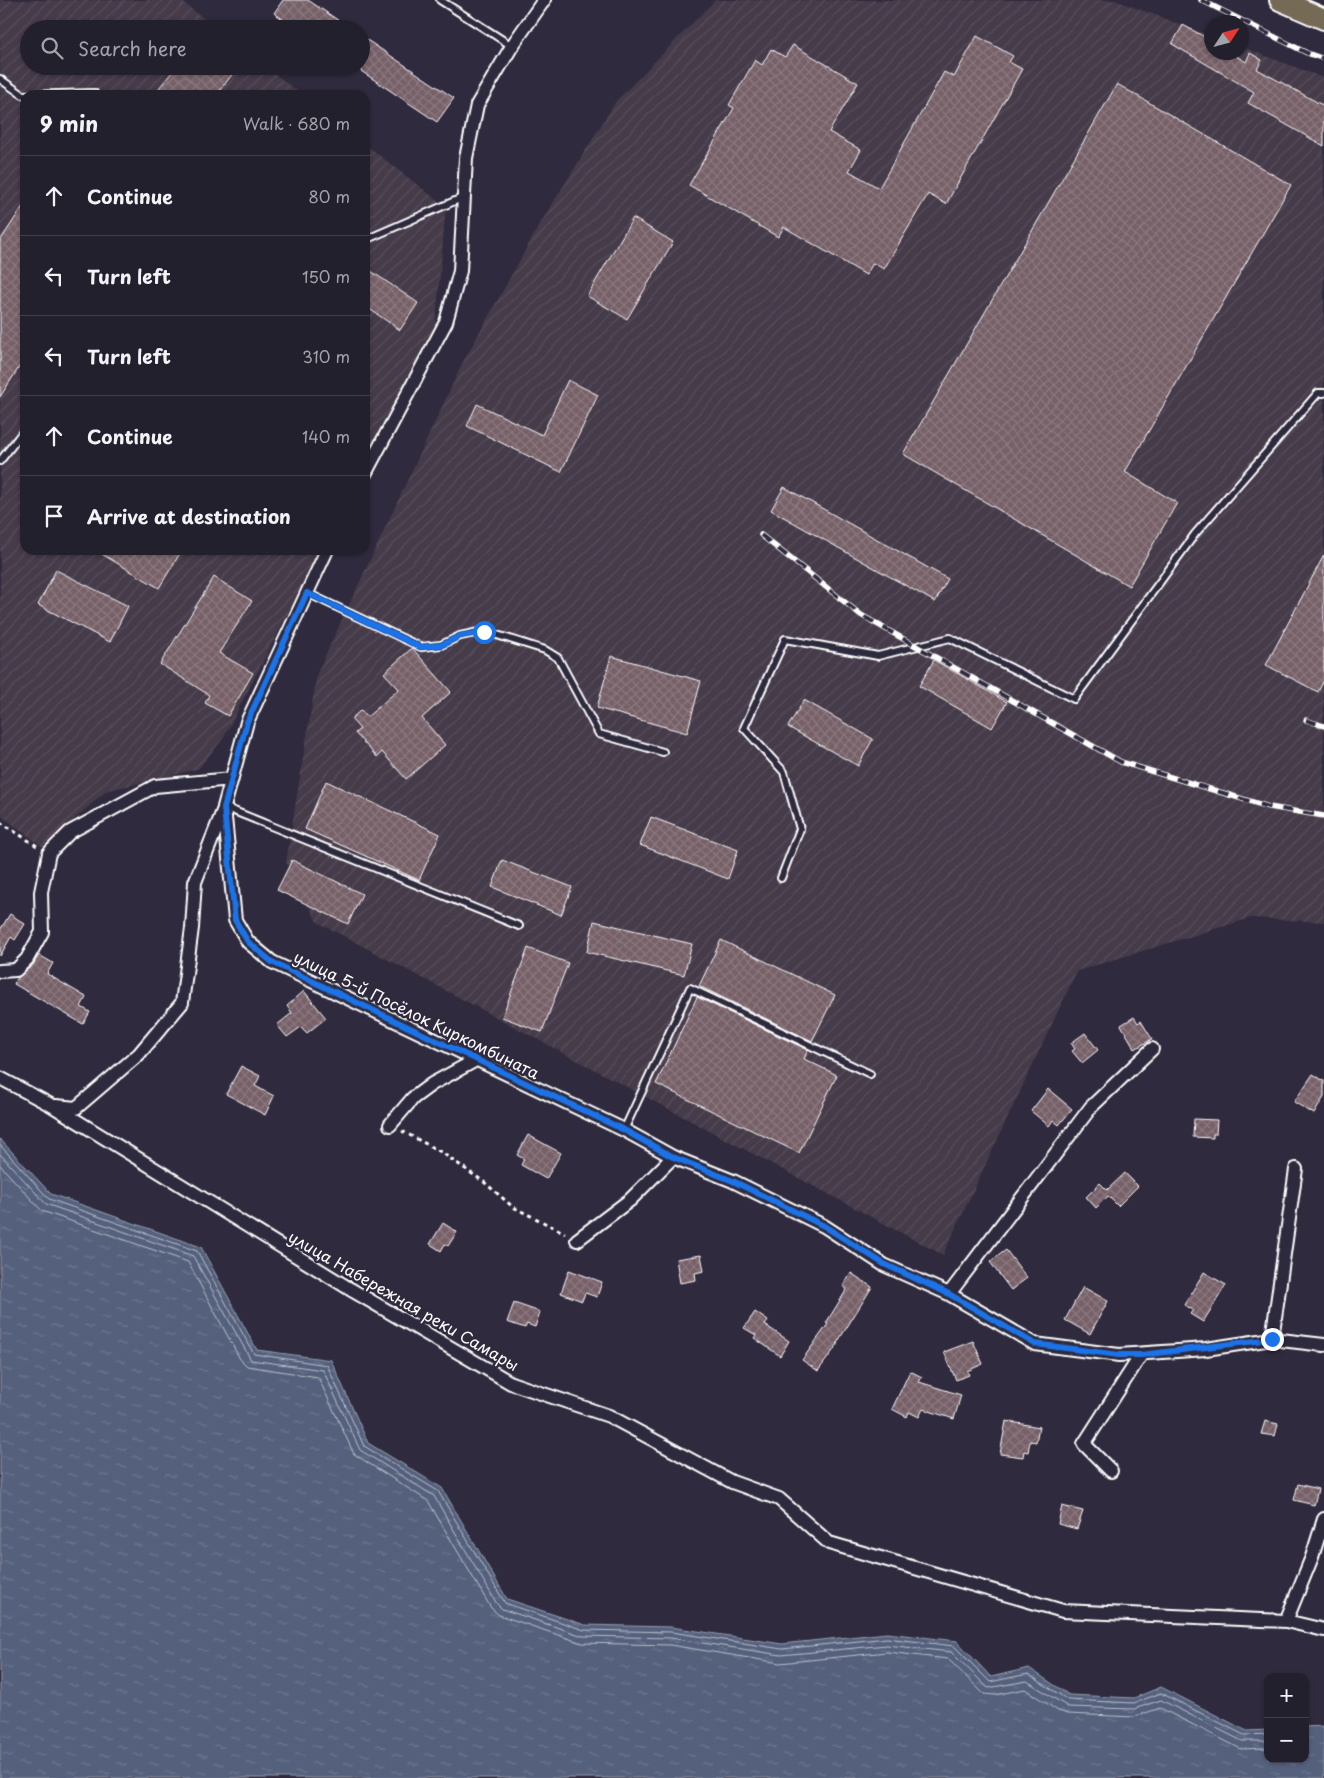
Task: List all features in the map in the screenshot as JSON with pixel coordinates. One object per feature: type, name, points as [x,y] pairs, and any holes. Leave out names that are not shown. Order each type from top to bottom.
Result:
[{"type":"main road","points":[[1280,0],[1324,19]]},
{"type":"street","points":[[370,465],[446,322],[460,271],[466,158],[477,105],[512,46],[544,0]]},
{"type":"street","name":"улица 5-й Посёлок Киркомбината","points":[[325,555],[247,722],[224,808],[235,920],[248,942],[272,962],[624,1130],[673,1157],[733,1181],[824,1226],[884,1264],[949,1294],[1035,1344],[1119,1355],[1141,1355],[1272,1339],[1324,1345]]},
{"type":"street","points":[[0,971],[16,970],[27,959],[42,932],[41,892],[49,853],[70,832],[155,786],[232,779]]},
{"type":"street","points":[[51,1106],[76,1108],[139,1054],[182,1003],[192,928],[195,882],[224,808]]},
{"type":"street","points":[[949,1294],[1090,1107],[1152,1049]]},
{"type":"street","points":[[390,1125],[413,1098],[432,1084],[476,1060]]},
{"type":"street","name":"улица Набережная реки Самары","points":[[0,1078],[51,1106],[350,1289],[511,1383],[609,1416],[732,1482],[779,1499],[829,1544],[1063,1611],[1286,1621],[1324,1630]]},
{"type":"street","points":[[577,1240],[630,1200],[673,1157]]},
{"type":"street","points":[[1272,1339],[1296,1169]]},
{"type":"street","points":[[1111,1471],[1084,1444],[1141,1355]]},
{"type":"street","points":[[1286,1621],[1312,1556],[1324,1519]]},
{"type":"lane","points":[[440,0],[512,46]]},
{"type":"lane","points":[[0,79],[20,93]]},
{"type":"lane","points":[[370,238],[464,197]]},
{"type":"lane","points":[[781,878],[800,828],[784,772],[744,728],[784,639],[878,656],[950,638],[1074,699],[1195,534],[1318,393],[1324,393]]},
{"type":"lane","points":[[0,461],[20,435]]},
{"type":"lane","points":[[307,593],[420,647],[442,645],[460,636],[484,632],[546,650],[558,658],[599,734],[663,752]]},
{"type":"lane","points":[[224,808],[519,926]]},
{"type":"lane","points":[[624,1130],[690,988],[870,1074]]},
{"type":"path","points":[[0,822],[49,853]]},
{"type":"path","points":[[390,1125],[448,1157],[484,1182],[513,1208],[577,1240]]},
{"type":"shaded area","points":[[0,0],[180,0],[206,20],[20,20],[20,75],[276,75],[296,90],[20,90],[20,555],[318,555],[223,739],[198,769],[106,791],[43,847],[0,815]]},
{"type":"shaded area","points":[[715,0],[1115,0],[1204,33],[1204,60],[1249,60],[1249,50],[1324,78],[1324,922],[1251,918],[1077,971],[943,1255],[317,922],[286,862],[317,673],[463,362],[540,224],[616,101]]},
{"type":"shaded area","points":[[370,148],[446,207],[435,331],[370,455]]},
{"type":"water","points":[[0,1139],[51,1194],[201,1247],[257,1350],[331,1360],[368,1443],[442,1488],[507,1599],[585,1625],[671,1627],[782,1644],[887,1633],[957,1641],[991,1677],[1029,1668],[1069,1695],[1134,1698],[1161,1687],[1247,1731],[1264,1730],[1264,1763],[1309,1763],[1309,1727],[1324,1726],[1324,1778],[0,1778]]},
{"type":"building","points":[[283,0],[308,0],[338,20],[284,20],[274,13]]},
{"type":"building","points":[[1183,25],[1204,37],[1204,60],[1243,60],[1246,62],[1249,60],[1250,53],[1262,60],[1257,69],[1324,106],[1324,146],[1248,103],[1254,92],[1172,44]]},
{"type":"building","points":[[977,36],[1013,56],[1009,62],[1022,69],[946,204],[928,194],[884,269],[873,263],[866,275],[784,227],[778,237],[689,185],[734,108],[729,105],[755,60],[762,65],[771,49],[785,57],[793,45],[858,83],[829,132],[861,150],[849,171],[879,188],[944,72],[954,77]]},
{"type":"building","points":[[370,42],[454,98],[437,122],[367,75],[370,75]]},
{"type":"building","points":[[170,75],[232,75],[220,90],[162,90],[159,88]]},
{"type":"building","points":[[1117,84],[1291,185],[1125,472],[1177,503],[1129,586],[903,454]]},
{"type":"building","points":[[20,211],[20,366],[0,397],[0,241]]},
{"type":"building","points":[[633,218],[673,242],[627,319],[587,296]]},
{"type":"building","points":[[370,270],[418,303],[400,330],[370,309]]},
{"type":"building","points":[[568,380],[598,395],[561,472],[467,426],[477,404],[542,435]]},
{"type":"building","points":[[784,487],[948,579],[935,602],[771,510]]},
{"type":"building","points":[[103,555],[179,555],[159,588]]},
{"type":"building","points":[[1324,555],[1324,680],[1318,692],[1266,665]]},
{"type":"building","points":[[56,570],[128,606],[110,642],[38,605]]},
{"type":"building","points":[[214,577],[252,601],[219,653],[253,673],[228,716],[205,703],[209,695],[160,664]]},
{"type":"building","points":[[412,648],[451,692],[422,718],[445,745],[406,779],[382,752],[377,757],[355,733],[360,729],[351,719],[361,710],[367,717],[399,689],[384,673]]},
{"type":"building","points":[[611,656],[701,681],[687,733],[597,708]]},
{"type":"building","points":[[934,660],[1007,702],[992,728],[919,686]]},
{"type":"building","points":[[804,700],[873,739],[858,766],[788,727]]},
{"type":"building","points":[[326,781],[440,834],[419,880],[305,829]]},
{"type":"building","points":[[651,817],[738,850],[728,879],[640,845]]},
{"type":"building","points":[[292,860],[362,894],[348,924],[277,890]]},
{"type":"building","points":[[502,860],[572,887],[561,915],[492,887]]},
{"type":"building","points":[[10,914],[25,924],[15,940],[11,937],[0,956],[0,930]]},
{"type":"building","points":[[594,921],[692,944],[684,975],[587,952]]},
{"type":"building","points":[[721,940],[835,995],[812,1041],[699,986]]},
{"type":"building","points":[[528,948],[568,963],[542,1032],[502,1017]]},
{"type":"building","points":[[39,955],[53,963],[47,974],[86,997],[81,1007],[90,1012],[83,1024],[14,984],[17,978],[33,965]]},
{"type":"building","points":[[304,991],[326,1018],[307,1033],[301,1027],[287,1037],[277,1025],[292,1013],[287,1006]]},
{"type":"building","points":[[697,997],[808,1050],[804,1059],[837,1075],[799,1153],[656,1084]]},
{"type":"building","points":[[1134,1017],[1138,1023],[1141,1021],[1152,1039],[1135,1049],[1121,1025]]},
{"type":"building","points":[[1085,1033],[1098,1050],[1082,1063],[1072,1051],[1075,1049],[1071,1043]]},
{"type":"building","points":[[241,1066],[260,1076],[255,1086],[274,1096],[265,1115],[226,1094]]},
{"type":"building","points":[[1313,1074],[1324,1081],[1324,1097],[1314,1114],[1294,1102]]},
{"type":"building","points":[[1048,1089],[1072,1109],[1059,1125],[1053,1120],[1049,1126],[1031,1111]]},
{"type":"building","points":[[1194,1119],[1217,1120],[1216,1134],[1213,1134],[1213,1138],[1193,1137]]},
{"type":"building","points":[[528,1135],[561,1153],[546,1179],[521,1165],[524,1159],[517,1155]]},
{"type":"building","points":[[1125,1173],[1138,1186],[1118,1206],[1108,1196],[1096,1208],[1086,1197],[1100,1183],[1107,1190]]},
{"type":"building","points":[[443,1223],[457,1232],[448,1246],[445,1244],[441,1251],[430,1244]]},
{"type":"building","points":[[1006,1250],[1027,1278],[1011,1290],[990,1262]]},
{"type":"building","points":[[701,1255],[704,1271],[695,1273],[696,1280],[680,1283],[676,1259]]},
{"type":"building","points":[[569,1270],[602,1282],[597,1297],[585,1293],[582,1301],[561,1293]]},
{"type":"building","points":[[1204,1272],[1226,1285],[1203,1322],[1190,1314],[1193,1310],[1184,1305]]},
{"type":"building","points":[[851,1273],[872,1287],[838,1344],[818,1371],[802,1360],[828,1324],[826,1323],[847,1289],[843,1286]]},
{"type":"building","points":[[1083,1287],[1108,1301],[1090,1334],[1065,1320]]},
{"type":"building","points":[[514,1303],[540,1312],[535,1327],[527,1324],[525,1328],[507,1322]]},
{"type":"building","points":[[755,1312],[768,1321],[765,1325],[789,1341],[780,1356],[754,1338],[756,1335],[744,1328]]},
{"type":"building","points":[[973,1341],[983,1364],[967,1371],[969,1375],[956,1380],[944,1352]]},
{"type":"building","points":[[910,1371],[922,1377],[919,1382],[961,1395],[954,1419],[923,1409],[919,1417],[909,1412],[907,1417],[892,1409]]},
{"type":"building","points":[[1006,1421],[1039,1427],[1036,1442],[1030,1441],[1028,1452],[1024,1451],[1023,1457],[1000,1454]]},
{"type":"building","points":[[1265,1421],[1278,1424],[1275,1436],[1261,1434]]},
{"type":"building","points":[[1298,1484],[1318,1489],[1314,1505],[1294,1500]]},
{"type":"building","points":[[1062,1506],[1083,1511],[1077,1529],[1058,1524]]},
{"type":"railway","points":[[1201,0],[1307,53],[1324,59]]},
{"type":"railway","points":[[761,535],[861,615],[1121,762],[1269,807],[1324,816]]},
{"type":"railway","points":[[1306,720],[1324,726]]},
{"type":"route","points":[[484,632],[460,636],[442,645],[420,647],[307,593],[247,722],[224,808],[235,920],[248,942],[272,962],[322,987],[624,1130],[673,1157],[733,1181],[824,1226],[884,1264],[949,1294],[1035,1344],[1119,1355],[1141,1355],[1206,1349],[1272,1339]]}]
